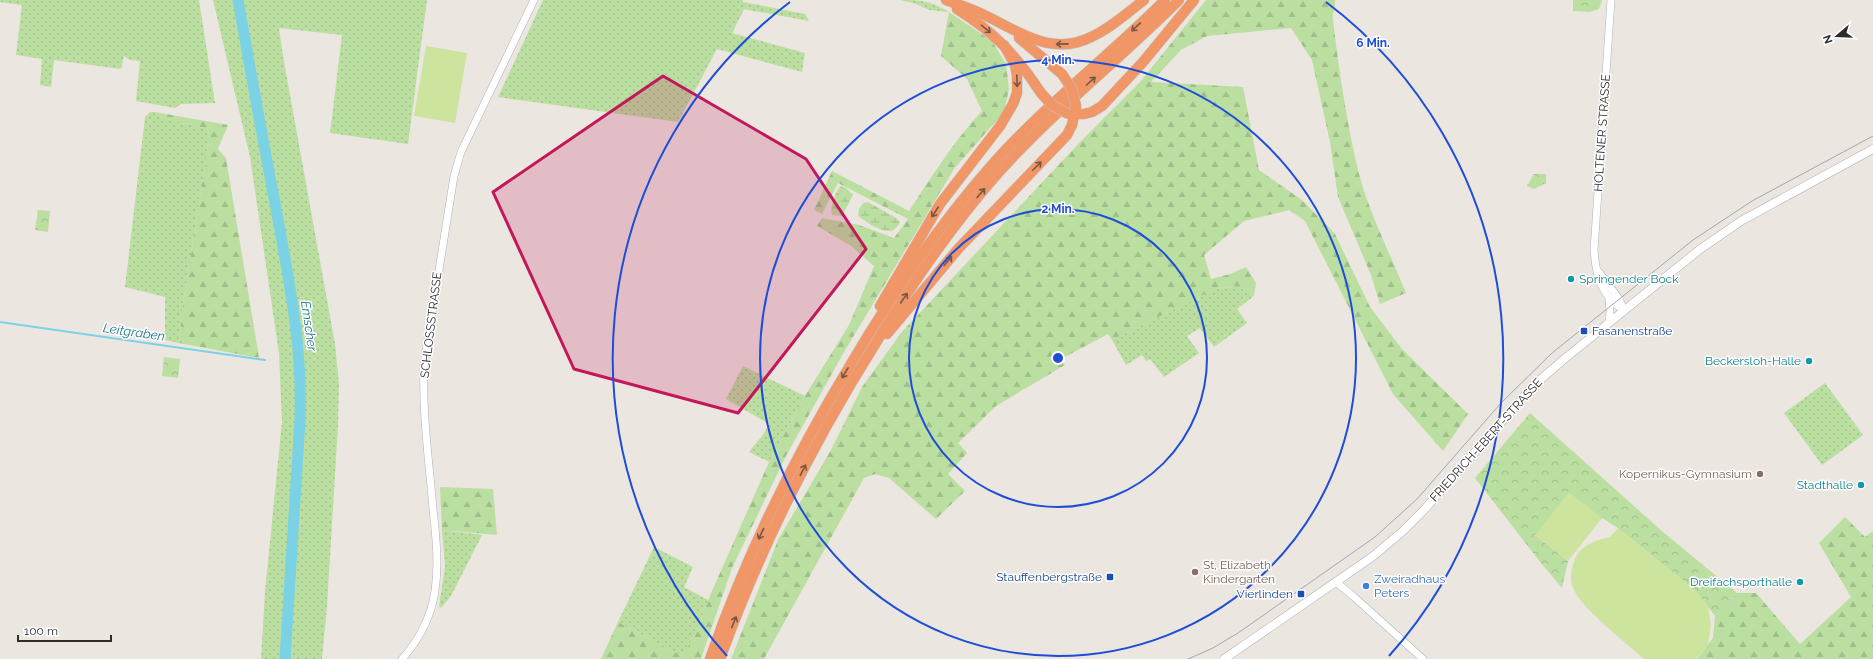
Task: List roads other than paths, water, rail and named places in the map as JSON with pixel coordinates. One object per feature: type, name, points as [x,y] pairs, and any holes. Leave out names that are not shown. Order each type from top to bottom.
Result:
[{"type":"highway","points":[[944,0],[980,12],[1007,28],[1038,41],[1050,44],[1070,44],[1086,40],[1102,32],[1144,0]]},
{"type":"highway","points":[[944,0],[975,20],[1004,45],[1020,62],[1041,93],[1052,105],[1073,112],[1092,112],[1111,98],[1194,0]]},
{"type":"highway","points":[[710,659],[735,591],[777,498],[816,425],[865,340],[937,232],[992,166],[1041,114],[1165,0]]},
{"type":"highway","points":[[720,659],[744,597],[786,504],[824,431],[868,355],[946,238],[999,172],[1048,121],[1179,0]]},
{"type":"highway","points":[[868,355],[958,249],[1059,144],[1072,125],[1072,88],[1062,74],[1007,28]]},
{"type":"highway","points":[[865,340],[881,302],[927,224],[953,185],[1000,126],[1013,104],[1017,93],[1017,75],[1015,65],[1004,45]]},
{"type":"main road","name":"FRIEDRICH-EBERT-STRASSE","points":[[1224,659],[1372,557],[1403,531],[1424,510],[1533,386],[1699,250],[1741,221],[1873,149]]},
{"type":"street","name":"SCHLOSSSTRASSE","points":[[402,659],[413,646],[424,627],[435,592],[437,552],[423,386],[424,364],[454,176],[461,152],[534,0]]},
{"type":"street","name":"HOLTENER STRASSE","points":[[1609,323],[1609,300],[1600,283],[1594,250],[1611,0]]},
{"type":"street","name":"HOLTENER STRASSE","points":[[1596,266],[1619,299],[1624,310]]},
{"type":"street","points":[[1619,299],[1632,304]]},
{"type":"street","name":"HOLTENER STRASSE","points":[[1609,300],[1624,310]]},
{"type":"street","points":[[1336,582],[1423,659]]},
{"type":"waterway","name":"Emscher","points":[[238,0],[294,311],[299,365],[300,420],[285,659]]},
{"type":"waterway","name":"Leitgraben","points":[[0,322],[265,360]]},
{"type":"tram line","points":[[1188,659],[1213,648],[1238,633],[1375,537],[1417,499],[1501,403],[1552,353],[1693,240],[1752,201],[1873,136]]},
{"type":"place","name":"Springender Bock","points":[[1571,279]]},
{"type":"place","name":"Fasanenstraße","points":[[1584,331]]},
{"type":"place","name":"Beckersloh-Halle","points":[[1809,361]]},
{"type":"place","name":"Kopernikus-Gymnasium","points":[[1760,474]]},
{"type":"place","name":"Stadthalle","points":[[1861,485]]},
{"type":"place","name":"St, Elizabeth Kindergarten","points":[[1195,572]]},
{"type":"place","name":"Stauffenbergstraße","points":[[1110,577]]},
{"type":"place","name":"Dreifachsporthalle","points":[[1800,582]]},
{"type":"place","name":"Zweiradhaus Peters","points":[[1366,586]]},
{"type":"place","name":"Vierlinden","points":[[1301,594]]}]
